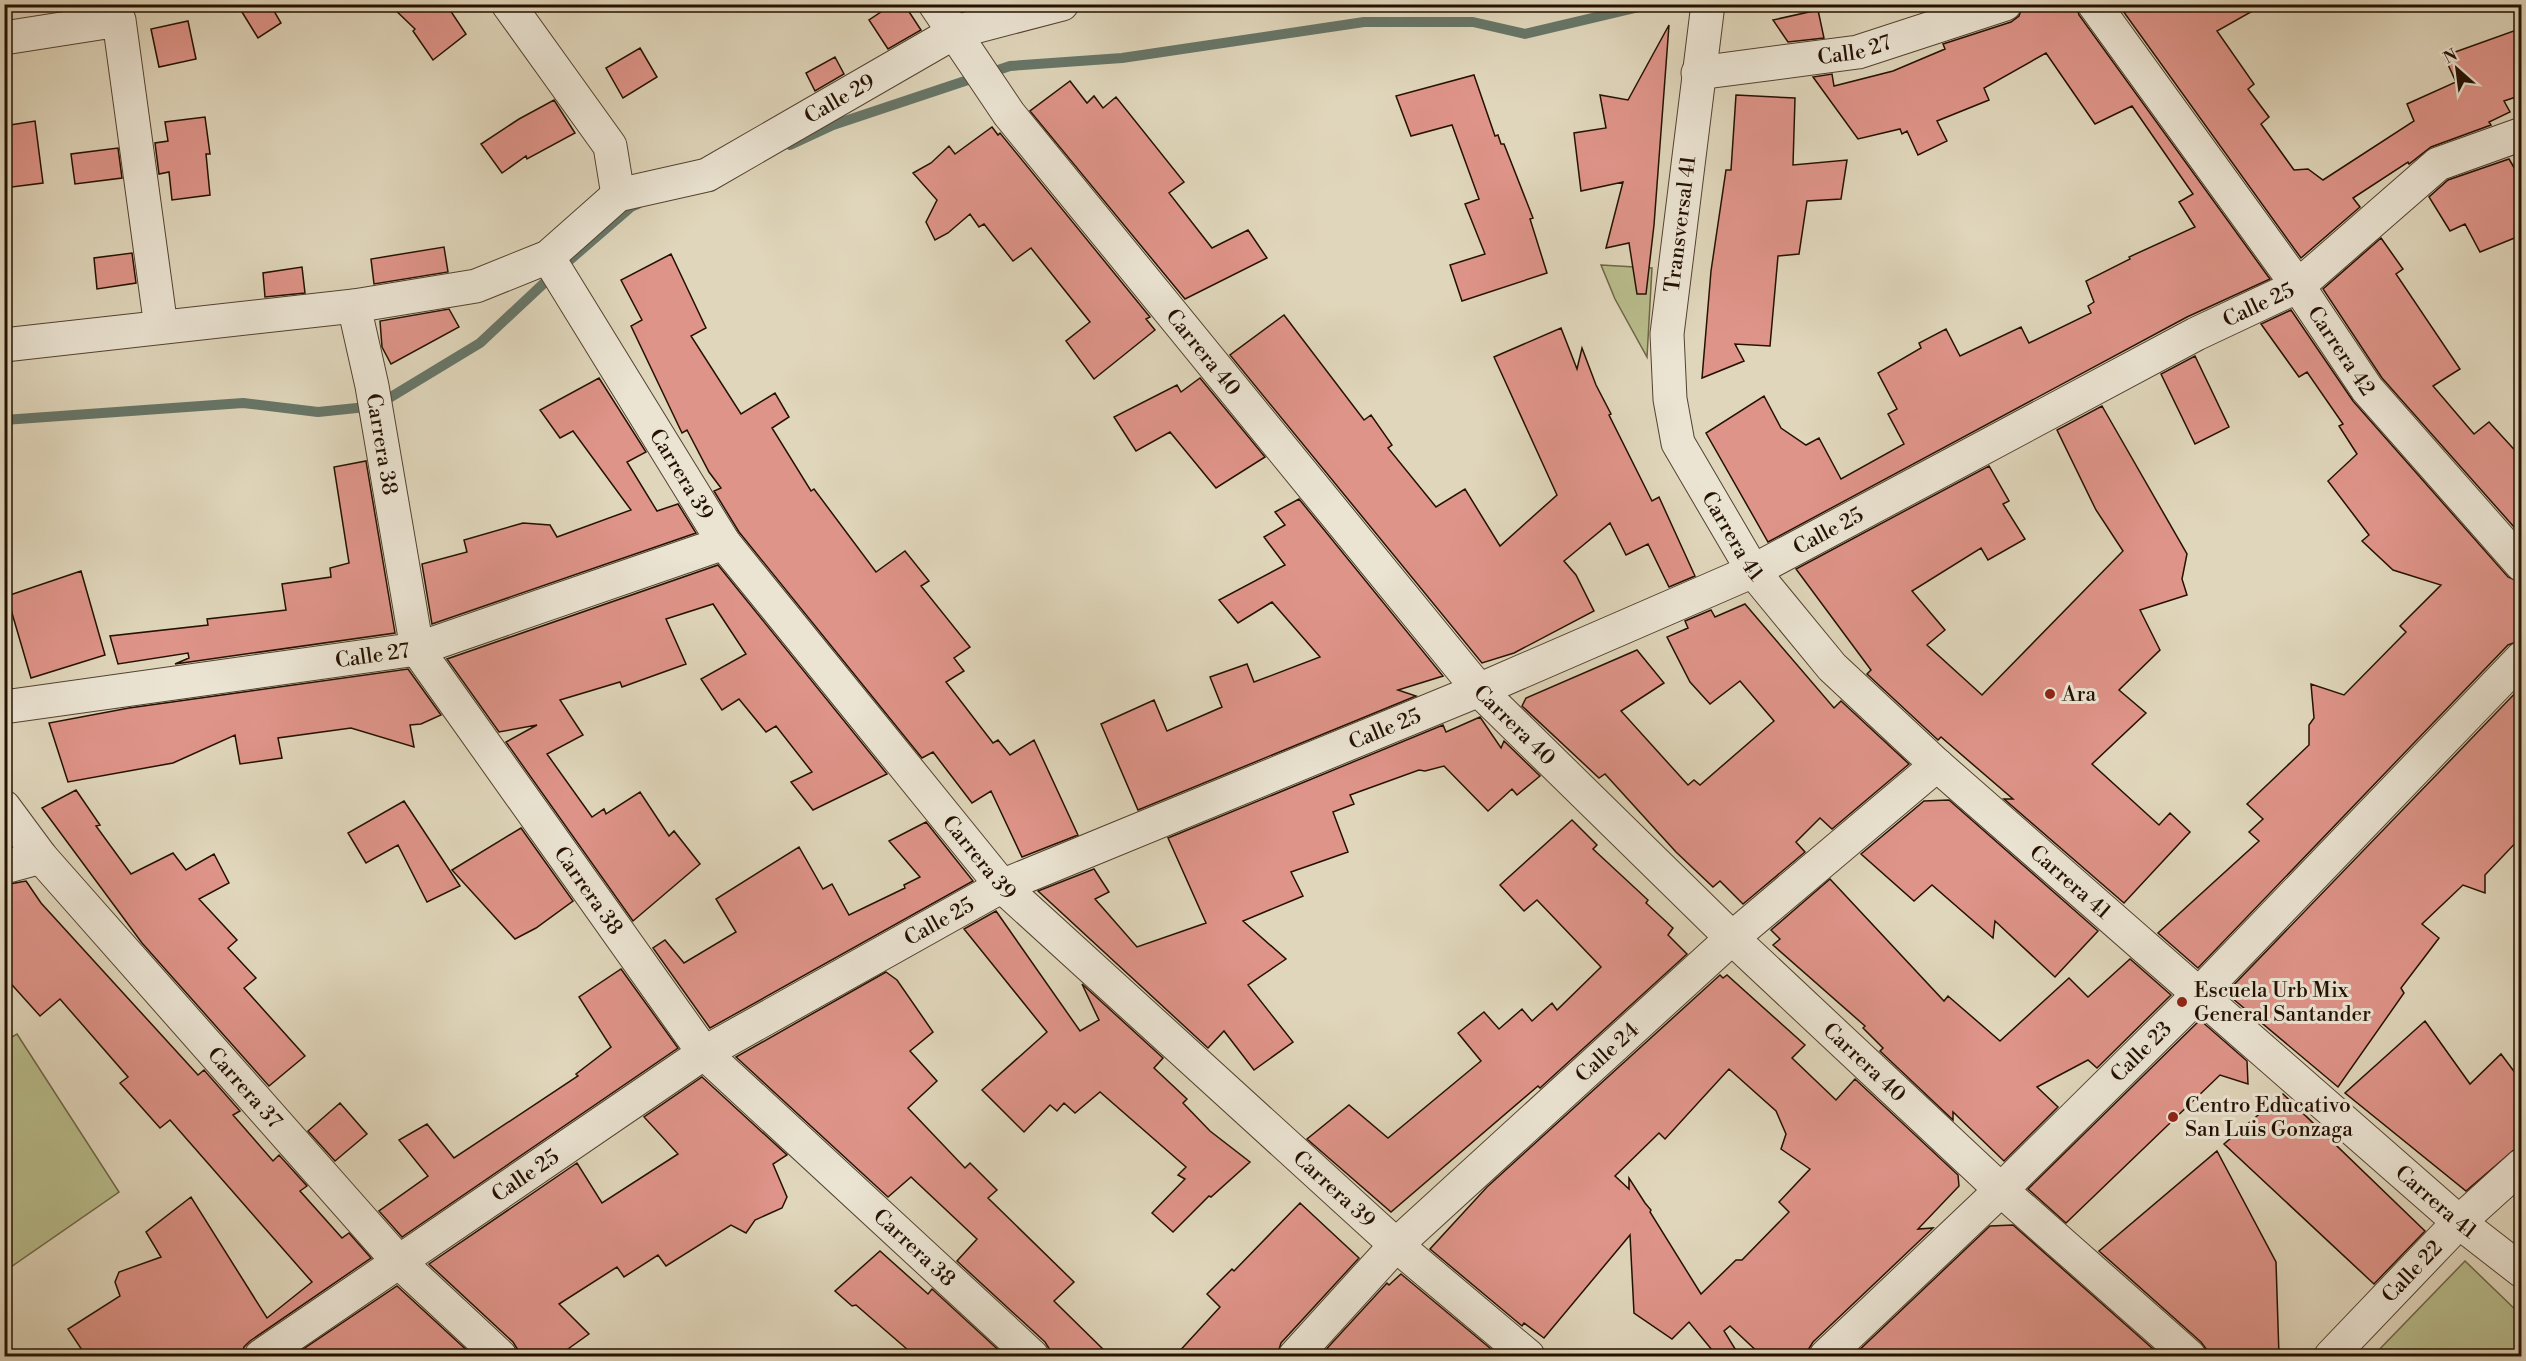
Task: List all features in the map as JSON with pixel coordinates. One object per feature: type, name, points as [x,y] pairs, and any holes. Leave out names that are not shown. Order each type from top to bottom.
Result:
[{"type":"street","name":"Carrera 40","points":[[935,4],[1009,114],[1479,690],[1732,938],[2001,1190],[2189,1356]]},
{"type":"street","name":"Calle 29","points":[[618,195],[706,175],[959,38],[1062,4]]},
{"type":"street","name":"Calle 27","points":[[1698,73],[1858,52],[2005,4]]},
{"type":"street","name":"Carrera 42","points":[[2094,4],[2298,286],[2367,389],[2522,565]]},
{"type":"street","points":[[4,345],[354,306],[476,286],[548,256],[618,195],[610,146],[512,6]]},
{"type":"street","name":"Transversal 41","points":[[1678,443],[1670,399],[1667,334],[1707,10]]},
{"type":"street","points":[[4,38],[119,20],[161,327]]},
{"type":"street","name":"Calle 25","points":[[261,1356],[704,1053],[1002,886],[1479,690],[1753,571],[2196,334],[2298,286],[2438,164],[2522,135]]},
{"type":"street","name":"Carrera 39","points":[[548,256],[724,543],[1002,886],[1396,1245],[1528,1356]]},
{"type":"street","name":"Carrera 38","points":[[354,306],[372,386],[417,649],[704,1053],[1032,1356]]},
{"type":"street","name":"Carrera 41","points":[[1678,443],[1753,571],[1832,666],[1937,765],[2198,995],[2459,1222],[2522,1271]]},
{"type":"street","name":"Calle 27","points":[[4,707],[417,649],[724,543]]},
{"type":"street","name":"Calle 23","points":[[1826,1356],[2001,1190],[2198,995],[2522,658]]},
{"type":"street","name":"Calle 24","points":[[1295,1356],[1396,1245],[1732,938],[1937,765]]},
{"type":"street","name":"Carrera 37","points":[[4,807],[41,857],[399,1262],[500,1356]]},
{"type":"street","points":[[4,867],[41,857]]},
{"type":"street","name":"Calle 22","points":[[2331,1356],[2459,1222],[2522,1165]]},
{"type":"green space","points":[[1601,265],[1652,268],[1647,357],[1615,299]]},
{"type":"green space","points":[[17,1034],[119,1192],[5,1271],[5,1041]]},
{"type":"green space","points":[[2465,1261],[2521,1315],[2521,1356],[2373,1356]]},
{"type":"building","points":[[237,4],[270,4],[281,23],[258,38]]},
{"type":"building","points":[[389,4],[446,4],[466,34],[433,60],[413,31],[415,29]]},
{"type":"building","points":[[893,4],[904,4],[921,30],[888,49],[869,20]]},
{"type":"building","points":[[2023,4],[2076,4],[2079,15],[2270,279],[2187,317],[1768,542],[1706,433],[1764,396],[1781,428],[1806,445],[1819,438],[1841,479],[1904,444],[1888,414],[1897,409],[1878,373],[1921,348],[1919,343],[1946,329],[1960,356],[2021,327],[2029,343],[2091,313],[2088,306],[2094,302],[2086,281],[2130,259],[2129,257],[2195,227],[2179,202],[2193,194],[2132,106],[2095,124],[2046,53],[1984,88],[1989,100],[1937,121],[1947,141],[1918,155],[1907,131],[1902,134],[1900,129],[1858,139],[1813,77],[1832,74],[1834,86],[1893,71],[1945,49],[1943,44],[2011,22],[2019,16]]},
{"type":"building","points":[[2118,4],[2265,4],[2217,31],[2254,84],[2248,89],[2269,117],[2261,124],[2294,170],[2308,169],[2323,180],[2414,121],[2407,104],[2456,82],[2444,56],[2522,28],[2522,95],[2504,101],[2510,112],[2489,122],[2491,125],[2431,147],[2409,164],[2408,162],[2353,198],[2360,207],[2301,258]]},
{"type":"building","points":[[1818,10],[1824,38],[1788,42],[1773,20]]},
{"type":"building","points":[[188,21],[196,59],[159,67],[151,29]]},
{"type":"building","points":[[1669,25],[1654,225],[1646,294],[1637,294],[1629,243],[1606,248],[1623,182],[1581,191],[1574,133],[1606,128],[1600,95],[1628,100]]},
{"type":"building","points":[[640,48],[657,77],[623,98],[606,68]]},
{"type":"building","points":[[835,57],[844,74],[815,91],[806,73]]},
{"type":"building","points":[[1474,75],[1495,136],[1498,135],[1501,144],[1504,144],[1533,218],[1530,219],[1547,273],[1462,301],[1450,265],[1485,254],[1465,204],[1479,199],[1452,125],[1411,136],[1396,96]]},
{"type":"building","points":[[1070,81],[1087,103],[1094,96],[1103,108],[1116,97],[1184,182],[1169,193],[1212,248],[1248,230],[1267,258],[1185,299],[1030,111]]},
{"type":"building","points":[[1736,95],[1795,98],[1793,165],[1847,160],[1841,199],[1807,201],[1799,254],[1778,256],[1770,346],[1735,344],[1744,361],[1702,378],[1711,271],[1726,170],[1731,170]]},
{"type":"building","points":[[554,100],[575,133],[527,159],[526,156],[502,173],[481,144]]},
{"type":"building","points":[[205,117],[210,154],[206,154],[210,195],[172,200],[169,172],[159,174],[155,143],[168,141],[165,122]]},
{"type":"building","points":[[35,121],[43,183],[4,188],[4,126]]},
{"type":"building","points":[[992,127],[998,135],[1000,133],[1150,317],[1146,319],[1155,330],[1094,379],[1066,341],[1090,322],[1031,248],[1013,261],[984,224],[979,227],[970,214],[948,233],[935,240],[926,222],[937,200],[913,173],[931,163],[949,146],[955,154]]},
{"type":"building","points":[[118,148],[122,178],[75,184],[71,154]]},
{"type":"building","points":[[2509,159],[2522,181],[2522,235],[2480,252],[2465,224],[2450,231],[2429,197],[2448,180]]},
{"type":"building","points":[[2381,238],[2403,269],[2396,274],[2460,369],[2433,386],[2474,434],[2489,422],[2522,458],[2522,536],[2382,378],[2323,289]]},
{"type":"building","points":[[444,247],[448,272],[374,284],[371,259]]},
{"type":"building","points":[[132,253],[136,283],[97,289],[94,258]]},
{"type":"building","points":[[671,254],[706,328],[691,336],[741,414],[775,393],[789,417],[772,428],[811,491],[814,489],[876,572],[905,551],[929,581],[921,586],[970,647],[954,658],[964,671],[946,682],[993,743],[998,740],[1010,755],[1034,740],[1078,835],[1022,857],[991,791],[972,803],[933,752],[922,758],[739,532],[714,491],[721,488],[709,472],[687,430],[682,433],[631,326],[642,320],[621,280]]},
{"type":"building","points":[[302,267],[305,293],[265,297],[263,273]]},
{"type":"building","points":[[449,309],[459,327],[391,364],[382,347],[380,321]]},
{"type":"building","points":[[2291,310],[2353,401],[2508,577],[2522,583],[2522,640],[2508,645],[2198,968],[2158,933],[2259,841],[2249,832],[2263,819],[2247,804],[2309,745],[2309,725],[2314,718],[2311,684],[2344,695],[2406,632],[2400,626],[2441,585],[2393,570],[2362,541],[2369,535],[2328,481],[2357,454],[2339,426],[2343,424],[2307,372],[2299,377],[2261,324]]},
{"type":"building","points":[[1284,315],[1364,420],[1371,415],[1392,445],[1388,448],[1436,507],[1465,489],[1500,546],[1557,495],[1494,357],[1561,328],[1577,369],[1582,348],[1596,385],[1611,414],[1609,415],[1652,501],[1659,497],[1695,576],[1669,587],[1648,544],[1626,555],[1610,523],[1564,561],[1576,575],[1594,611],[1514,653],[1482,663],[1230,355]]},
{"type":"building","points":[[2195,356],[2229,427],[2195,444],[2161,374]]},
{"type":"building","points":[[599,378],[646,452],[627,462],[657,511],[678,504],[696,533],[432,624],[422,564],[467,552],[464,540],[523,523],[550,525],[557,537],[631,510],[573,431],[560,438],[540,410]]},
{"type":"building","points":[[1200,378],[1265,457],[1216,488],[1170,432],[1136,451],[1114,417],[1177,385],[1181,392]]},
{"type":"building","points":[[2102,406],[2187,554],[2182,579],[2187,595],[2140,610],[2160,650],[2119,690],[2146,713],[2092,764],[2159,825],[2170,813],[2190,832],[2124,903],[2004,799],[2013,799],[1941,737],[1938,740],[1867,674],[1871,670],[1796,569],[1989,466],[2009,501],[2003,504],[2025,539],[1988,560],[1981,548],[1912,591],[1945,630],[1927,645],[1982,695],[2123,551],[2096,510],[2057,430]]},
{"type":"building","points":[[366,461],[395,633],[175,664],[189,658],[188,653],[118,664],[110,636],[208,625],[207,619],[286,610],[282,584],[331,577],[330,568],[349,563],[334,467]]},
{"type":"building","points":[[1299,499],[1443,676],[1398,690],[1416,696],[1138,810],[1101,724],[1154,700],[1167,731],[1222,707],[1210,677],[1247,664],[1254,682],[1320,657],[1272,602],[1238,623],[1219,600],[1285,565],[1264,537],[1285,525],[1275,512]]},
{"type":"building","points":[[718,565],[887,774],[813,810],[791,782],[812,772],[776,726],[766,732],[739,699],[722,710],[701,679],[746,654],[713,604],[666,619],[686,664],[622,687],[620,682],[560,700],[583,735],[547,754],[592,817],[604,809],[606,814],[640,792],[669,836],[674,831],[700,864],[633,921],[506,742],[537,725],[499,732],[447,659]]},
{"type":"building","points":[[81,571],[105,655],[31,678],[7,596]]},
{"type":"building","points":[[1745,604],[1834,708],[1841,701],[1909,764],[1832,829],[1820,818],[1796,842],[1805,852],[1743,904],[1720,881],[1713,887],[1676,852],[1605,774],[1599,778],[1522,706],[1526,698],[1637,650],[1664,683],[1621,711],[1688,785],[1694,780],[1700,785],[1774,721],[1740,681],[1710,704],[1690,682],[1667,637],[1688,628],[1685,621],[1711,610],[1715,617]]},
{"type":"building","points":[[408,669],[441,715],[421,724],[410,725],[414,747],[351,728],[278,738],[282,758],[240,764],[235,735],[173,763],[68,782],[49,723],[129,708]]},
{"type":"building","points":[[2522,686],[2522,836],[2485,875],[2485,893],[2463,885],[2422,924],[2439,938],[2401,988],[2404,993],[2338,1087],[2226,993]]},
{"type":"building","points":[[1480,717],[1501,748],[1504,741],[1540,776],[1517,795],[1512,789],[1488,811],[1444,766],[1425,771],[1419,770],[1350,795],[1354,804],[1333,812],[1348,852],[1291,872],[1303,896],[1243,921],[1286,959],[1248,985],[1293,1042],[1254,1070],[1224,1031],[1208,1048],[1038,891],[1094,869],[1109,892],[1095,899],[1137,947],[1206,923],[1168,838],[1443,725],[1446,732]]},
{"type":"building","points":[[76,790],[100,825],[96,826],[131,874],[173,853],[186,870],[214,854],[229,883],[199,899],[237,940],[228,948],[256,978],[244,988],[305,1056],[269,1086],[142,943],[42,808]]},
{"type":"building","points":[[1949,800],[2098,931],[2055,977],[1995,921],[1993,938],[1932,885],[1914,901],[1861,854],[1924,801]]},
{"type":"building","points":[[404,801],[460,886],[427,902],[398,845],[366,863],[348,833]]},
{"type":"building","points":[[1572,820],[1597,845],[1593,849],[1648,900],[1646,903],[1673,928],[1668,935],[1687,954],[1540,1088],[1538,1086],[1391,1212],[1307,1139],[1349,1105],[1388,1138],[1481,1061],[1458,1033],[1484,1012],[1499,1029],[1522,1009],[1532,1021],[1552,1003],[1557,1010],[1601,967],[1537,900],[1524,911],[1500,885]]},
{"type":"building","points":[[926,822],[973,881],[710,1028],[653,948],[665,940],[684,963],[736,932],[716,899],[799,847],[823,889],[832,884],[849,915],[905,888],[904,885],[920,877],[889,841]]},
{"type":"building","points":[[521,828],[573,901],[536,928],[515,939],[452,870]]},
{"type":"building","points":[[1830,879],[1944,1001],[1948,996],[2000,1041],[2069,978],[2088,997],[2130,959],[2171,995],[2097,1068],[2088,1060],[2037,1087],[2058,1107],[2004,1161],[1953,1112],[1953,1120],[1880,1051],[1883,1048],[1863,1028],[1865,1026],[1773,945],[1780,939],[1771,930]]},
{"type":"building","points":[[26,881],[41,903],[198,1075],[204,1070],[240,1111],[233,1115],[273,1161],[279,1155],[307,1186],[300,1191],[342,1238],[349,1233],[371,1258],[250,1341],[244,1347],[242,1356],[86,1356],[68,1329],[120,1296],[115,1282],[119,1272],[161,1257],[146,1232],[191,1197],[267,1318],[312,1282],[170,1120],[160,1128],[120,1083],[128,1077],[60,999],[40,1016],[4,976],[4,885]]},
{"type":"building","points":[[996,911],[1080,1031],[1099,1020],[1082,984],[1163,1058],[1154,1068],[1187,1099],[1183,1103],[1210,1131],[1250,1162],[1211,1197],[1209,1196],[1173,1232],[1152,1213],[1185,1179],[1178,1175],[1186,1167],[1100,1092],[1075,1113],[1064,1103],[1057,1111],[1050,1105],[1024,1132],[982,1090],[1047,1032],[964,929]]},
{"type":"building","points":[[621,969],[678,1048],[402,1237],[379,1211],[428,1176],[399,1140],[427,1124],[454,1158],[578,1076],[576,1074],[611,1047],[579,997]]},
{"type":"building","points":[[886,972],[897,980],[933,1032],[910,1051],[937,1081],[908,1108],[965,1168],[970,1163],[997,1190],[988,1198],[1074,1282],[1054,1301],[1110,1356],[1050,1356],[1050,1350],[1045,1342],[957,1261],[977,1239],[911,1177],[888,1197],[736,1057]]},
{"type":"building","points":[[1720,975],[1723,978],[1727,975],[1805,1045],[1792,1058],[1836,1100],[1855,1079],[1958,1175],[1959,1186],[1918,1229],[1933,1228],[1813,1342],[1808,1350],[1808,1356],[1762,1356],[1730,1326],[1724,1331],[1737,1352],[1730,1356],[1717,1356],[1689,1322],[1672,1339],[1634,1313],[1630,1235],[1544,1338],[1524,1323],[1522,1326],[1430,1249],[1487,1187]],"holes":[[[1729,1069],[1776,1111],[1786,1134],[1781,1149],[1810,1169],[1779,1202],[1789,1212],[1742,1260],[1736,1260],[1701,1294],[1650,1212],[1651,1210],[1629,1178],[1629,1189],[1615,1176],[1659,1133],[1665,1139]]]},
{"type":"building","points":[[2200,1020],[2247,1061],[2248,1084],[2220,1075],[2066,1223],[2028,1189]]},
{"type":"building","points":[[2425,1021],[2470,1084],[2501,1054],[2522,1082],[2522,1143],[2466,1191],[2345,1093]]},
{"type":"building","points":[[702,1077],[787,1155],[773,1164],[787,1197],[782,1208],[755,1220],[746,1233],[731,1225],[666,1266],[658,1255],[624,1277],[617,1267],[559,1304],[589,1334],[558,1356],[518,1356],[518,1350],[513,1342],[429,1264],[577,1163],[602,1203],[678,1154],[644,1117]]},
{"type":"building","points":[[2283,1094],[2425,1231],[2374,1284],[2224,1144]]},
{"type":"building","points":[[340,1103],[367,1134],[335,1161],[308,1131]]},
{"type":"building","points":[[2217,1151],[2276,1262],[2279,1356],[2207,1356],[2207,1350],[2201,1342],[2099,1251]]},
{"type":"building","points":[[1300,1203],[1359,1258],[1281,1343],[1277,1356],[1175,1356],[1220,1307],[1207,1294],[1232,1269],[1234,1271]]},
{"type":"building","points":[[2013,1225],[2161,1356],[1853,1356],[1990,1226]]},
{"type":"building","points":[[880,1251],[928,1294],[932,1289],[1005,1356],[915,1356],[856,1305],[852,1306],[835,1291]]},
{"type":"building","points":[[1401,1274],[1497,1354],[1495,1356],[1320,1356],[1387,1283],[1389,1285]]},
{"type":"building","points":[[397,1286],[473,1356],[293,1356]]},
{"type":"waterway","points":[[790,145],[833,125],[1010,66],[1122,58],[1364,22],[1473,22],[1525,34],[1652,4]]},
{"type":"waterway","points":[[4,420],[243,403],[318,412],[376,406],[480,343],[557,271],[631,207],[638,204]]},
{"type":"place","name":"Ara","points":[[2050,694]]},
{"type":"place","name":"Escuela Urb Mix General Santander","points":[[2182,1002]]},
{"type":"place","name":"Centro Educativo San Luis Gonzaga","points":[[2173,1117]]}]
